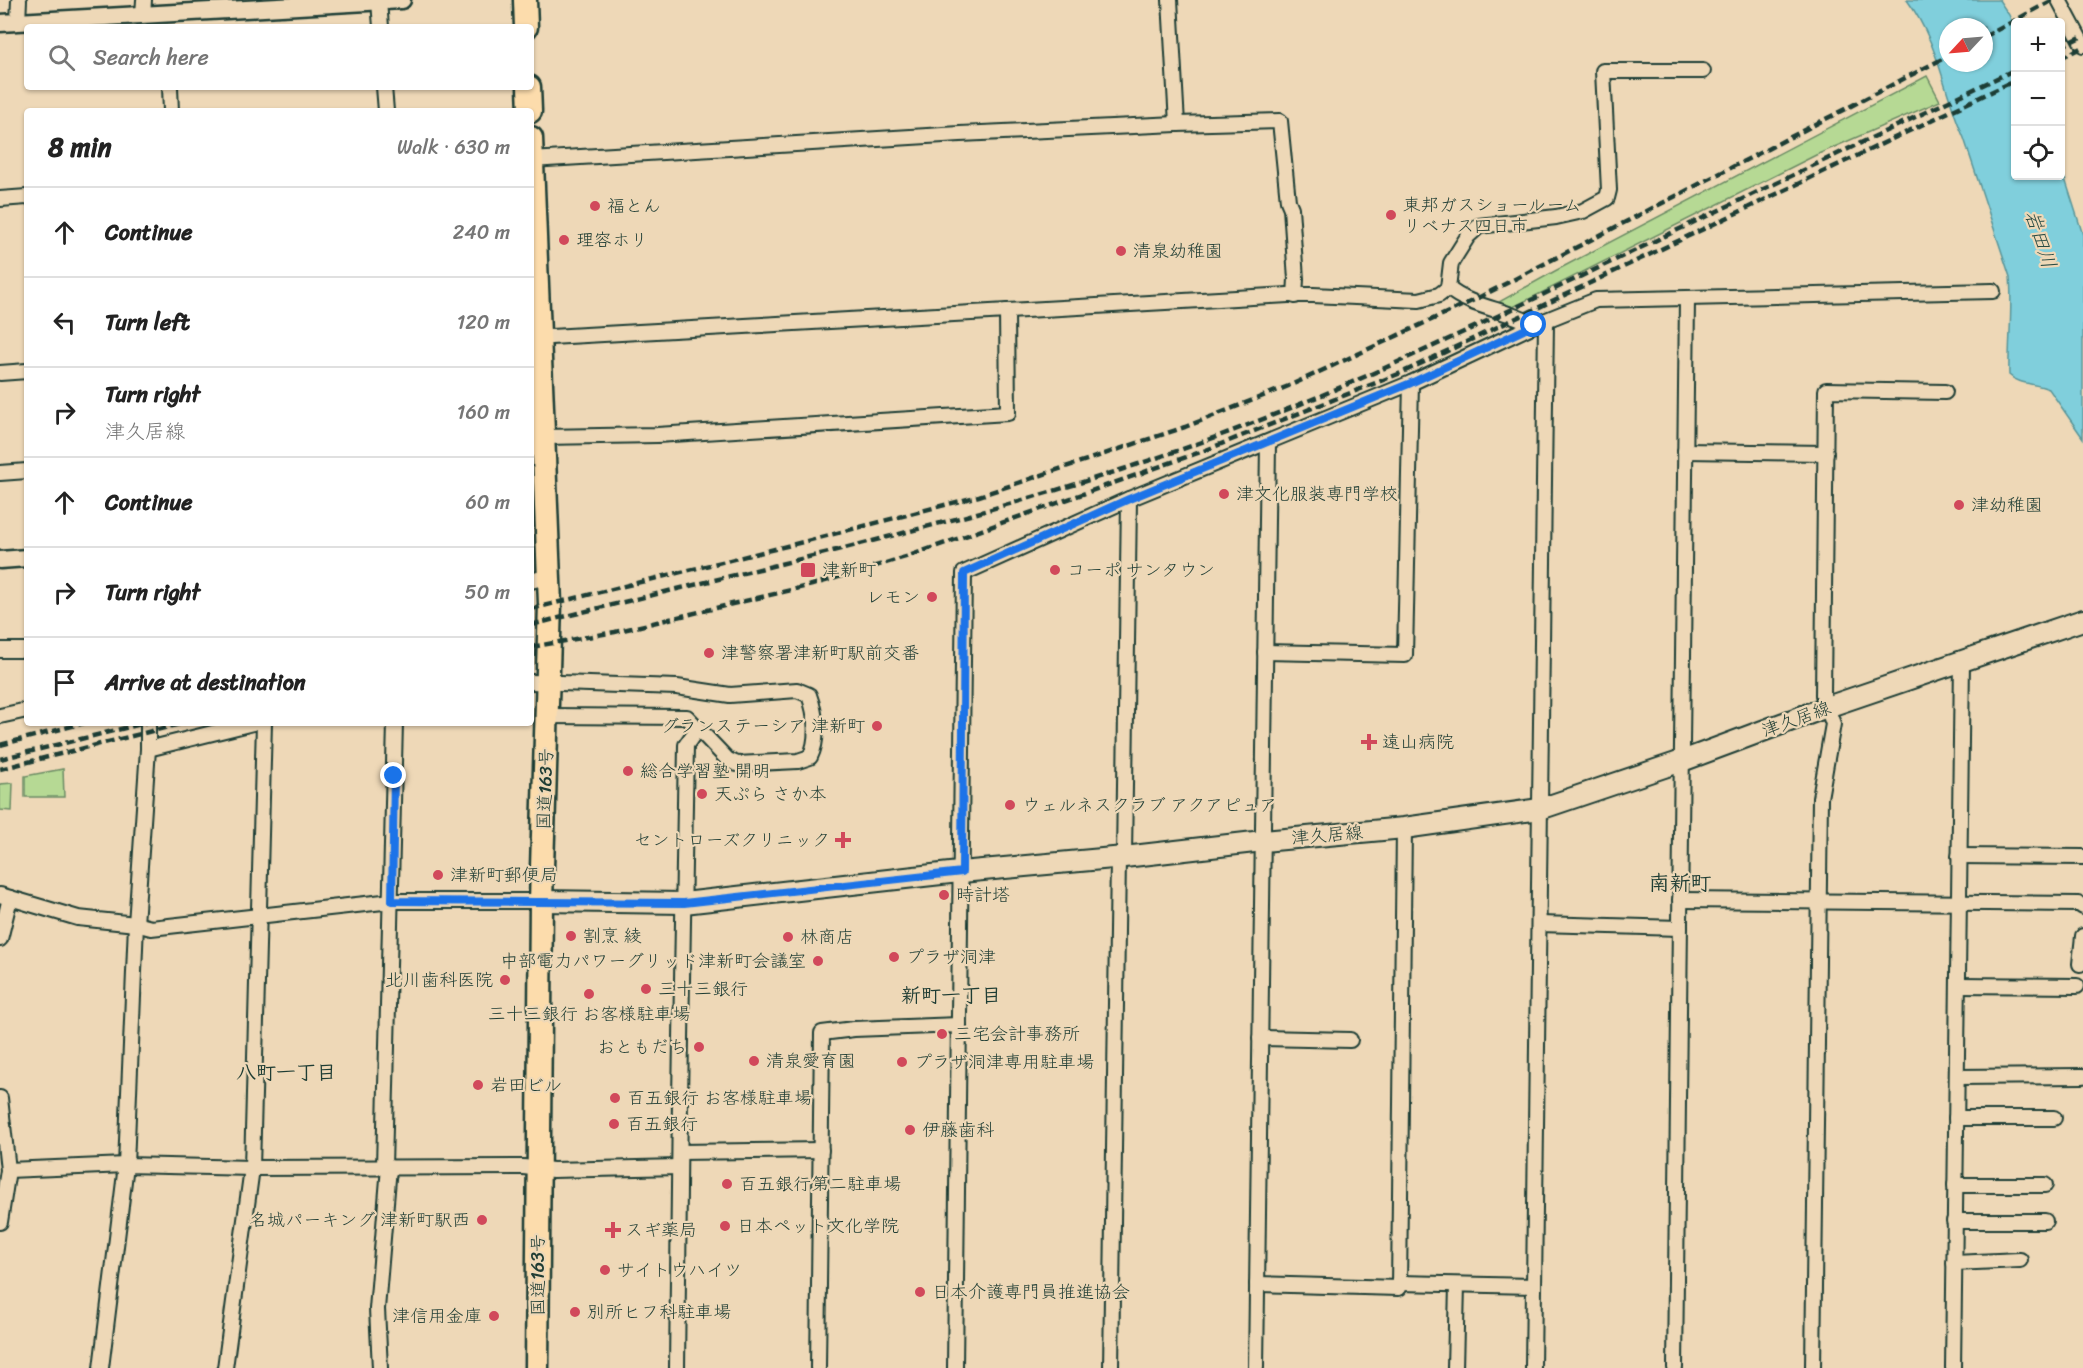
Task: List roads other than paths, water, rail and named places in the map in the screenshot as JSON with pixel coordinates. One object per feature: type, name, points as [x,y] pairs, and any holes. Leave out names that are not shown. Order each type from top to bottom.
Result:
[{"type":"highway","points":[[525,0],[526,24]]},
{"type":"highway","points":[[529,90],[530,108]]},
{"type":"highway","name":"国道163号","points":[[534,292],[535,338],[543,437],[538,465],[539,682],[547,716],[541,901],[537,1368]]},
{"type":"main road","name":"津久居線","points":[[541,901],[684,903],[962,872],[1404,828],[1540,809],[1682,761],[1962,660],[2083,620]]},
{"type":"street","points":[[18,22],[19,0]]},
{"type":"street","points":[[0,23],[143,7],[166,20],[233,5],[402,0]]},
{"type":"street","points":[[1170,0],[1177,124]]},
{"type":"street","points":[[2059,0],[2083,45]]},
{"type":"street","points":[[379,1],[381,24]]},
{"type":"street","points":[[535,338],[1295,296],[1419,300],[1438,296],[1448,288],[1451,263],[1468,236],[1479,226],[1556,217],[1583,211],[1607,198],[1609,190],[1603,72],[1703,71]]},
{"type":"street","points":[[170,90],[171,108]]},
{"type":"street","points":[[384,90],[386,108]]},
{"type":"street","points":[[534,153],[1177,124],[1280,122],[1288,201],[1291,208],[1295,296]]},
{"type":"street","points":[[0,199],[24,197]]},
{"type":"street","points":[[1448,288],[1458,296],[1540,323]]},
{"type":"street","points":[[956,1368],[964,573],[1129,499],[1411,383],[1540,323],[1596,300],[1993,291]]},
{"type":"street","points":[[1674,1368],[1687,299]]},
{"type":"street","points":[[543,437],[693,433],[1008,413],[1007,311]]},
{"type":"street","points":[[1533,1368],[1540,809],[1540,323]]},
{"type":"street","points":[[0,373],[24,371]]},
{"type":"street","points":[[1265,652],[1405,655],[1411,383]]},
{"type":"street","points":[[1812,1368],[1820,798],[1833,724],[1823,695],[1826,390],[1945,392]]},
{"type":"street","points":[[1256,1368],[1268,443]]},
{"type":"street","points":[[1685,451],[1826,453]]},
{"type":"street","points":[[0,473],[24,471]]},
{"type":"street","points":[[1111,1368],[1129,499]]},
{"type":"street","points":[[0,560],[24,558]]},
{"type":"street","points":[[0,650],[24,650]]},
{"type":"street","points":[[1953,1368],[1962,660]]},
{"type":"street","points":[[539,682],[677,687],[730,695],[797,690],[808,695],[813,708],[816,746],[810,757],[798,761],[737,764],[728,760],[687,717],[547,716]]},
{"type":"street","points":[[0,716],[24,711]]},
{"type":"street","points":[[101,1368],[126,1166],[136,924],[148,726]]},
{"type":"street","points":[[148,749],[241,726]]},
{"type":"street","points":[[225,1368],[252,1168],[264,726]]},
{"type":"street","points":[[380,1368],[377,1309],[386,1167],[395,726]]},
{"type":"street","points":[[677,1368],[686,745],[698,728]]},
{"type":"street","points":[[1257,1284],[1399,1288],[1404,828]]},
{"type":"street","points":[[1959,856],[2083,857]]},
{"type":"street","points":[[0,939],[5,896],[78,918],[136,924],[151,928],[392,901],[541,901]]},
{"type":"street","points":[[1680,900],[2079,904],[2083,907]]},
{"type":"street","points":[[1539,924],[1680,928]]},
{"type":"street","points":[[2080,964],[2083,936]]},
{"type":"street","points":[[1958,985],[2077,986]]},
{"type":"street","points":[[818,1368],[822,1032],[959,1025]]},
{"type":"street","points":[[1260,1038],[1350,1040]]},
{"type":"street","points":[[1957,1077],[2083,1076]]},
{"type":"street","points":[[0,1098],[8,1170],[0,1222]]},
{"type":"street","points":[[1956,1118],[2054,1118]]},
{"type":"street","points":[[680,1152],[821,1150]]},
{"type":"street","points":[[8,1170],[126,1166],[538,1168],[553,1170],[679,1167]]},
{"type":"street","points":[[1955,1185],[2045,1185]]},
{"type":"street","points":[[1954,1221],[2045,1221]]},
{"type":"street","points":[[1954,1263],[2020,1260]]},
{"type":"street","points":[[1399,1283],[1534,1286]]},
{"type":"street","points":[[1455,1368],[1457,1285]]},
{"type":"water","name":"岩田川","points":[[1907,0],[1999,0],[2011,20],[2011,180],[2065,179],[2083,235],[2083,438],[2049,389],[2018,381],[2009,375],[2010,277],[1941,72],[1993,72],[1993,18],[1939,18],[1939,66],[1927,34]]},
{"type":"railway","points":[[1993,32],[2053,0]]},
{"type":"railway","points":[[2065,45],[2083,36]]},
{"type":"railway","points":[[2065,56],[2083,47]]},
{"type":"railway","points":[[534,608],[979,496],[1185,427],[1291,385],[1472,301],[1939,61]]},
{"type":"railway","points":[[534,624],[953,520],[1037,496],[1202,442],[1313,399],[1423,351],[2011,71]]},
{"type":"railway","points":[[534,646],[615,632],[812,585],[909,556],[1206,450],[1401,373],[2011,82]]},
{"type":"railway","points":[[0,745],[73,726]]},
{"type":"railway","points":[[0,759],[133,726]]},
{"type":"railway","points":[[0,769],[172,726]]},
{"type":"place","name":"福とん","points":[[595,206]]},
{"type":"place","name":"東邦ガスショールーム リベナス四日市","points":[[1391,215]]},
{"type":"place","name":"理容ホリ","points":[[564,240]]},
{"type":"place","name":"清泉幼稚園","points":[[1121,251]]},
{"type":"place","name":"津文化服装専門学校","points":[[1224,494]]},
{"type":"place","name":"津幼稚園","points":[[1959,505]]},
{"type":"place","name":"津新町","points":[[808,570]]},
{"type":"place","name":"コーポ サンタウン","points":[[1055,570]]},
{"type":"place","name":"レモン","points":[[932,597]]},
{"type":"place","name":"津警察署津新町駅前交番","points":[[709,653]]},
{"type":"place","name":"グランステーシア 津新町","points":[[877,726]]},
{"type":"place","name":"遠山病院","points":[[1369,742]]},
{"type":"place","name":"総合学習塾 開明","points":[[628,771]]},
{"type":"place","name":"天ぷら さか本","points":[[702,794]]},
{"type":"place","name":"ウェルネスクラブ アクアピュア","points":[[1010,805]]},
{"type":"place","name":"セントローズクリニック","points":[[843,840]]},
{"type":"place","name":"津新町郵便局","points":[[438,875]]},
{"type":"place","name":"時計塔","points":[[944,895]]},
{"type":"place","name":"割烹 綾","points":[[571,936]]},
{"type":"place","name":"林商店","points":[[788,937]]},
{"type":"place","name":"プラザ洞津","points":[[894,957]]},
{"type":"place","name":"中部電力パワーグリッド津新町会議室","points":[[818,961]]},
{"type":"place","name":"北川歯科医院","points":[[505,980]]},
{"type":"place","name":"三十三銀行","points":[[646,989]]},
{"type":"place","name":"三十三銀行 お客様駐車場","points":[[589,994]]},
{"type":"place","name":"三宅会計事務所","points":[[942,1034]]},
{"type":"place","name":"おともだち","points":[[699,1047]]},
{"type":"place","name":"清泉愛育園","points":[[754,1061]]},
{"type":"place","name":"プラザ洞津専用駐車場","points":[[902,1062]]},
{"type":"place","name":"岩田ビル","points":[[478,1085]]},
{"type":"place","name":"百五銀行 お客様駐車場","points":[[615,1098]]},
{"type":"place","name":"百五銀行","points":[[614,1124]]},
{"type":"place","name":"伊藤歯科","points":[[910,1130]]},
{"type":"place","name":"百五銀行第二駐車場","points":[[727,1184]]},
{"type":"place","name":"名城パーキング 津新町駅西","points":[[482,1220]]},
{"type":"place","name":"日本ペット文化学院","points":[[725,1226]]},
{"type":"place","name":"スギ薬局","points":[[613,1230]]},
{"type":"place","name":"サイトウハイツ","points":[[605,1270]]},
{"type":"place","name":"日本介護専門員推進協会","points":[[920,1292]]},
{"type":"place","name":"別所ヒフ科駐車場","points":[[575,1312]]},
{"type":"place","name":"津信用金庫","points":[[494,1316]]},
{"type":"district","name":"南新町","points":[[1680,883]]},
{"type":"district","name":"新町一丁目","points":[[951,995]]},
{"type":"district","name":"八町一丁目","points":[[286,1072]]}]
